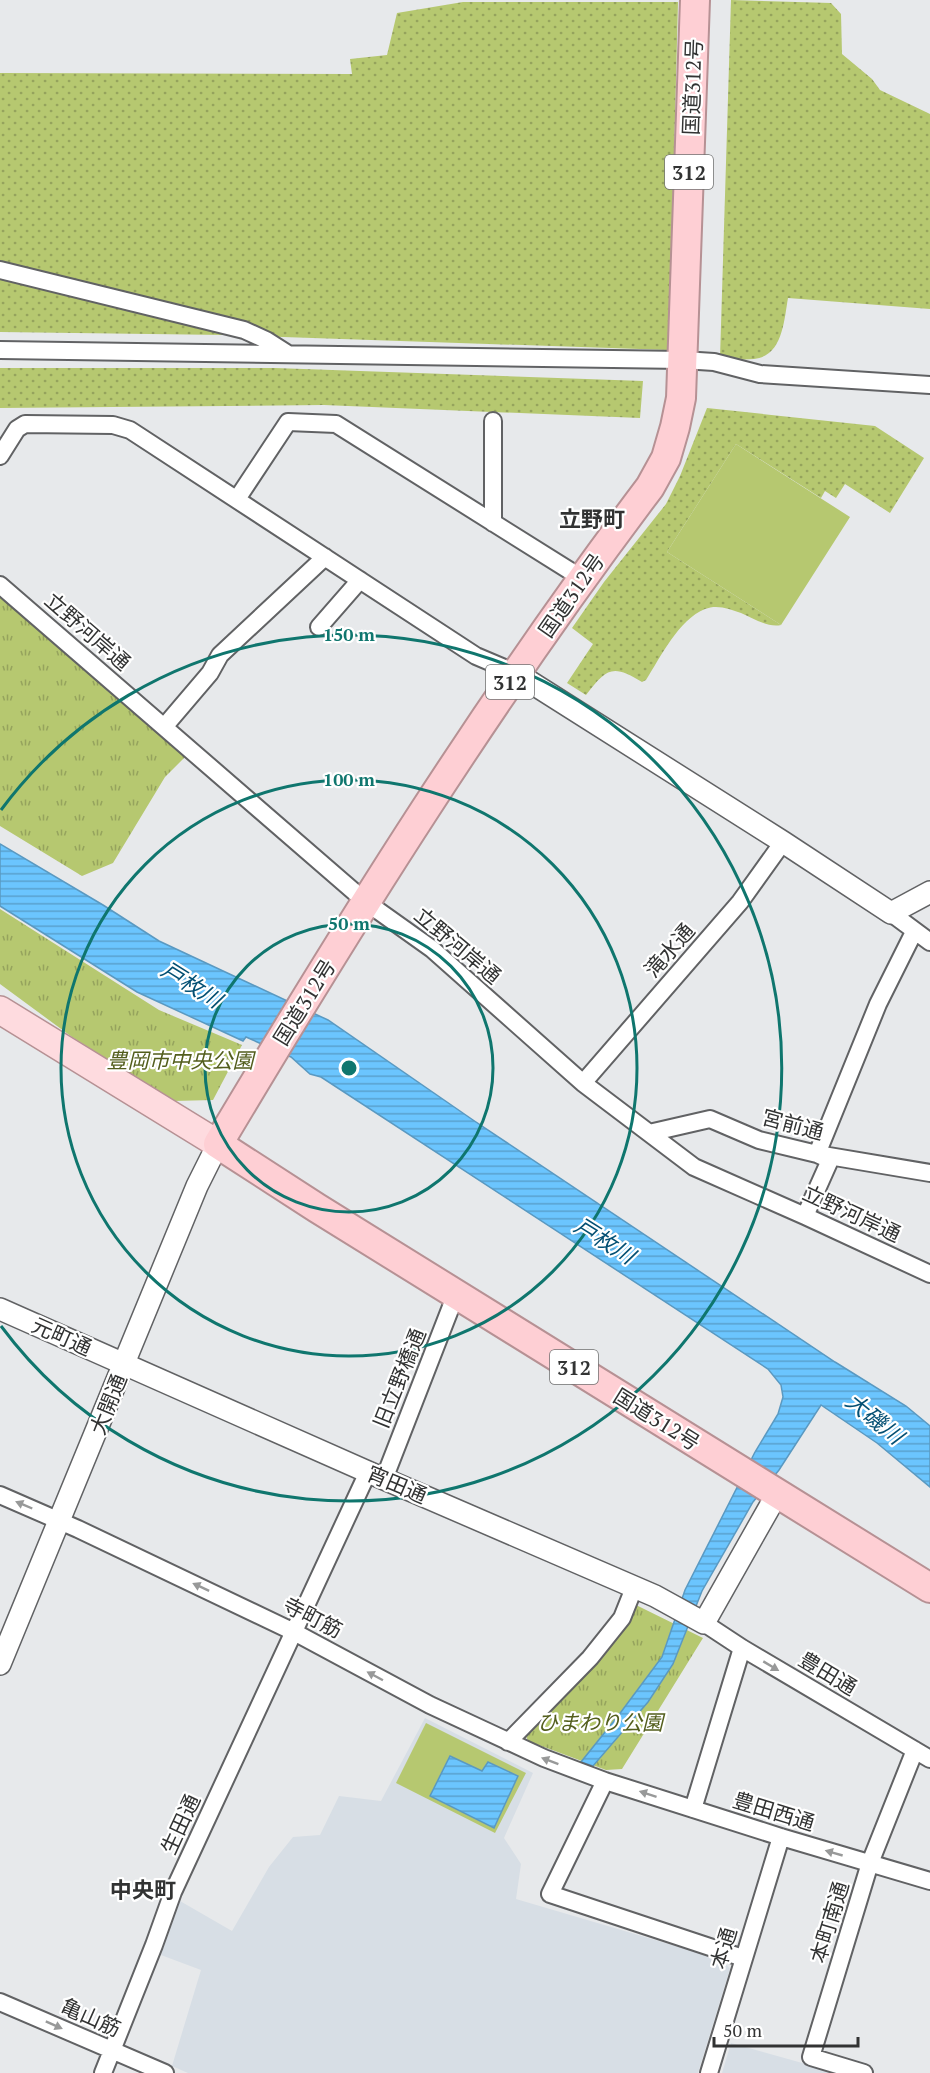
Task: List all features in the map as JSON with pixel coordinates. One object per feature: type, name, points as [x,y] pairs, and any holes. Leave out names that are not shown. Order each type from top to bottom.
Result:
[{"type":"highway","name":"国道312号","points":[[695,0],[681,398],[666,458],[650,487],[516,673],[441,783],[277,1046],[219,1144],[930,1588]]},
{"type":"main road","points":[[0,1010],[219,1144]]},
{"type":"street","points":[[0,270],[244,330],[288,354]]},
{"type":"street","points":[[0,350],[288,354],[683,352],[760,374],[930,385]]},
{"type":"street","points":[[237,499],[288,422],[336,424],[583,579]]},
{"type":"street","points":[[493,422],[493,523]]},
{"type":"street","points":[[0,456],[17,429],[25,424],[119,426],[135,433],[476,656],[516,673],[783,842],[891,913],[930,942]]},
{"type":"street","points":[[164,727],[210,673],[220,655],[325,557]]},
{"type":"street","points":[[319,627],[360,580]]},
{"type":"street","name":"立野河岸通","points":[[0,585],[366,902],[432,949],[583,1083],[694,1167],[930,1274]]},
{"type":"street","name":"滝水通","points":[[583,1083],[740,902],[783,842]]},
{"type":"street","points":[[891,913],[930,892]]},
{"type":"street","points":[[805,1216],[830,1160],[817,1154],[878,1004],[914,932]]},
{"type":"street","name":"宮前通","points":[[649,1133],[710,1119],[759,1140],[817,1154],[930,1173]]},
{"type":"street","name":"大開通","points":[[0,1664],[197,1186],[219,1144]]},
{"type":"street","name":"旧立野橋通","points":[[294,1632],[376,1475],[456,1294]]},
{"type":"street","name":"元町通","points":[[0,1308],[124,1364]]},
{"type":"street","name":"宵田通","points":[[124,1364],[671,1604],[700,1621]]},
{"type":"street","points":[[700,1621],[777,1494]]},
{"type":"street","name":"寺町筋","points":[[0,1495],[294,1632],[430,1705],[508,1742],[605,1781]]},
{"type":"street","points":[[508,1742],[590,1658],[622,1618],[634,1588]]},
{"type":"street","name":"豊田通","points":[[700,1621],[930,1759]]},
{"type":"street","name":"生田通","points":[[103,2073],[173,1892],[294,1632]]},
{"type":"street","points":[[693,1809],[742,1648]]},
{"type":"street","name":"本町南通","points":[[864,2073],[811,2057],[870,1863],[915,1750]]},
{"type":"street","points":[[605,1781],[550,1894],[743,1958]]},
{"type":"street","name":"豊田西通","points":[[605,1781],[781,1838],[930,1881]]},
{"type":"street","name":"本通","points":[[709,2073],[781,1838]]},
{"type":"street","name":"亀山筋","points":[[0,2002],[165,2073]]},
{"type":"shaded area","points":[[425,1718],[533,1773],[504,1838],[521,1864],[516,1899],[723,1960],[730,1969],[698,2073],[188,2073],[172,2066],[201,1970],[161,1955],[180,1901],[232,1931],[269,1867],[293,1837],[320,1835],[339,1796],[381,1801]]},
{"type":"shaded area","points":[[731,2043],[838,2073],[722,2073]]},
{"type":"green space","points":[[731,0],[831,3],[841,14],[842,54],[872,79],[880,90],[930,114],[930,309],[788,298],[780,336],[771,351],[754,359],[720,358]]},
{"type":"green space","points":[[463,2],[678,2],[669,350],[224,335],[0,332],[0,73],[352,74],[350,59],[387,55],[397,13]]},
{"type":"green space","points":[[0,368],[275,368],[643,381],[640,418],[324,405],[0,408]]},
{"type":"green space","points":[[707,408],[875,426],[924,458],[890,513],[845,484],[836,498],[825,491],[821,498],[736,444],[667,552],[781,625],[766,624],[723,608],[705,609],[687,621],[679,630],[646,680],[642,682],[623,672],[610,672],[599,679],[586,695],[567,683],[593,644],[572,628],[604,582],[666,504],[680,476]]},
{"type":"green space","points":[[736,444],[850,517],[781,625],[667,552]]},
{"type":"green space","points":[[0,597],[185,757],[165,777],[113,863],[82,876],[0,826]]},
{"type":"green space","name":"豊岡市中央公園","points":[[0,909],[159,1010],[242,1045],[213,1100],[173,1101],[72,1037],[0,984]]},
{"type":"green space","name":"ひまわり公園","points":[[636,1605],[703,1638],[622,1769],[606,1770],[528,1741],[526,1736],[599,1658]]},
{"type":"green space","points":[[426,1723],[526,1773],[495,1833],[396,1783]]},
{"type":"water","points":[[0,844],[159,941],[328,1020],[473,1120],[835,1362],[906,1406],[930,1426],[930,1487],[877,1443],[821,1405],[779,1470],[753,1502],[702,1591],[673,1664],[648,1702],[593,1766],[581,1762],[662,1657],[685,1590],[755,1452],[778,1414],[783,1397],[781,1385],[768,1369],[321,1077],[310,1074],[291,1057],[246,1037],[243,1041],[137,992],[0,906]]},
{"type":"water","points":[[450,1756],[482,1771],[488,1762],[518,1776],[494,1828],[430,1796]]},
{"type":"district","name":"立野町","points":[[592,518]]},
{"type":"district","name":"中央町","points":[[143,1889]]},
{"type":"water label","name":"戸枚川","points":[[192,984]]},
{"type":"water label","name":"戸枚川","points":[[605,1240]]},
{"type":"water label","name":"大磯川","points":[[875,1418]]}]
